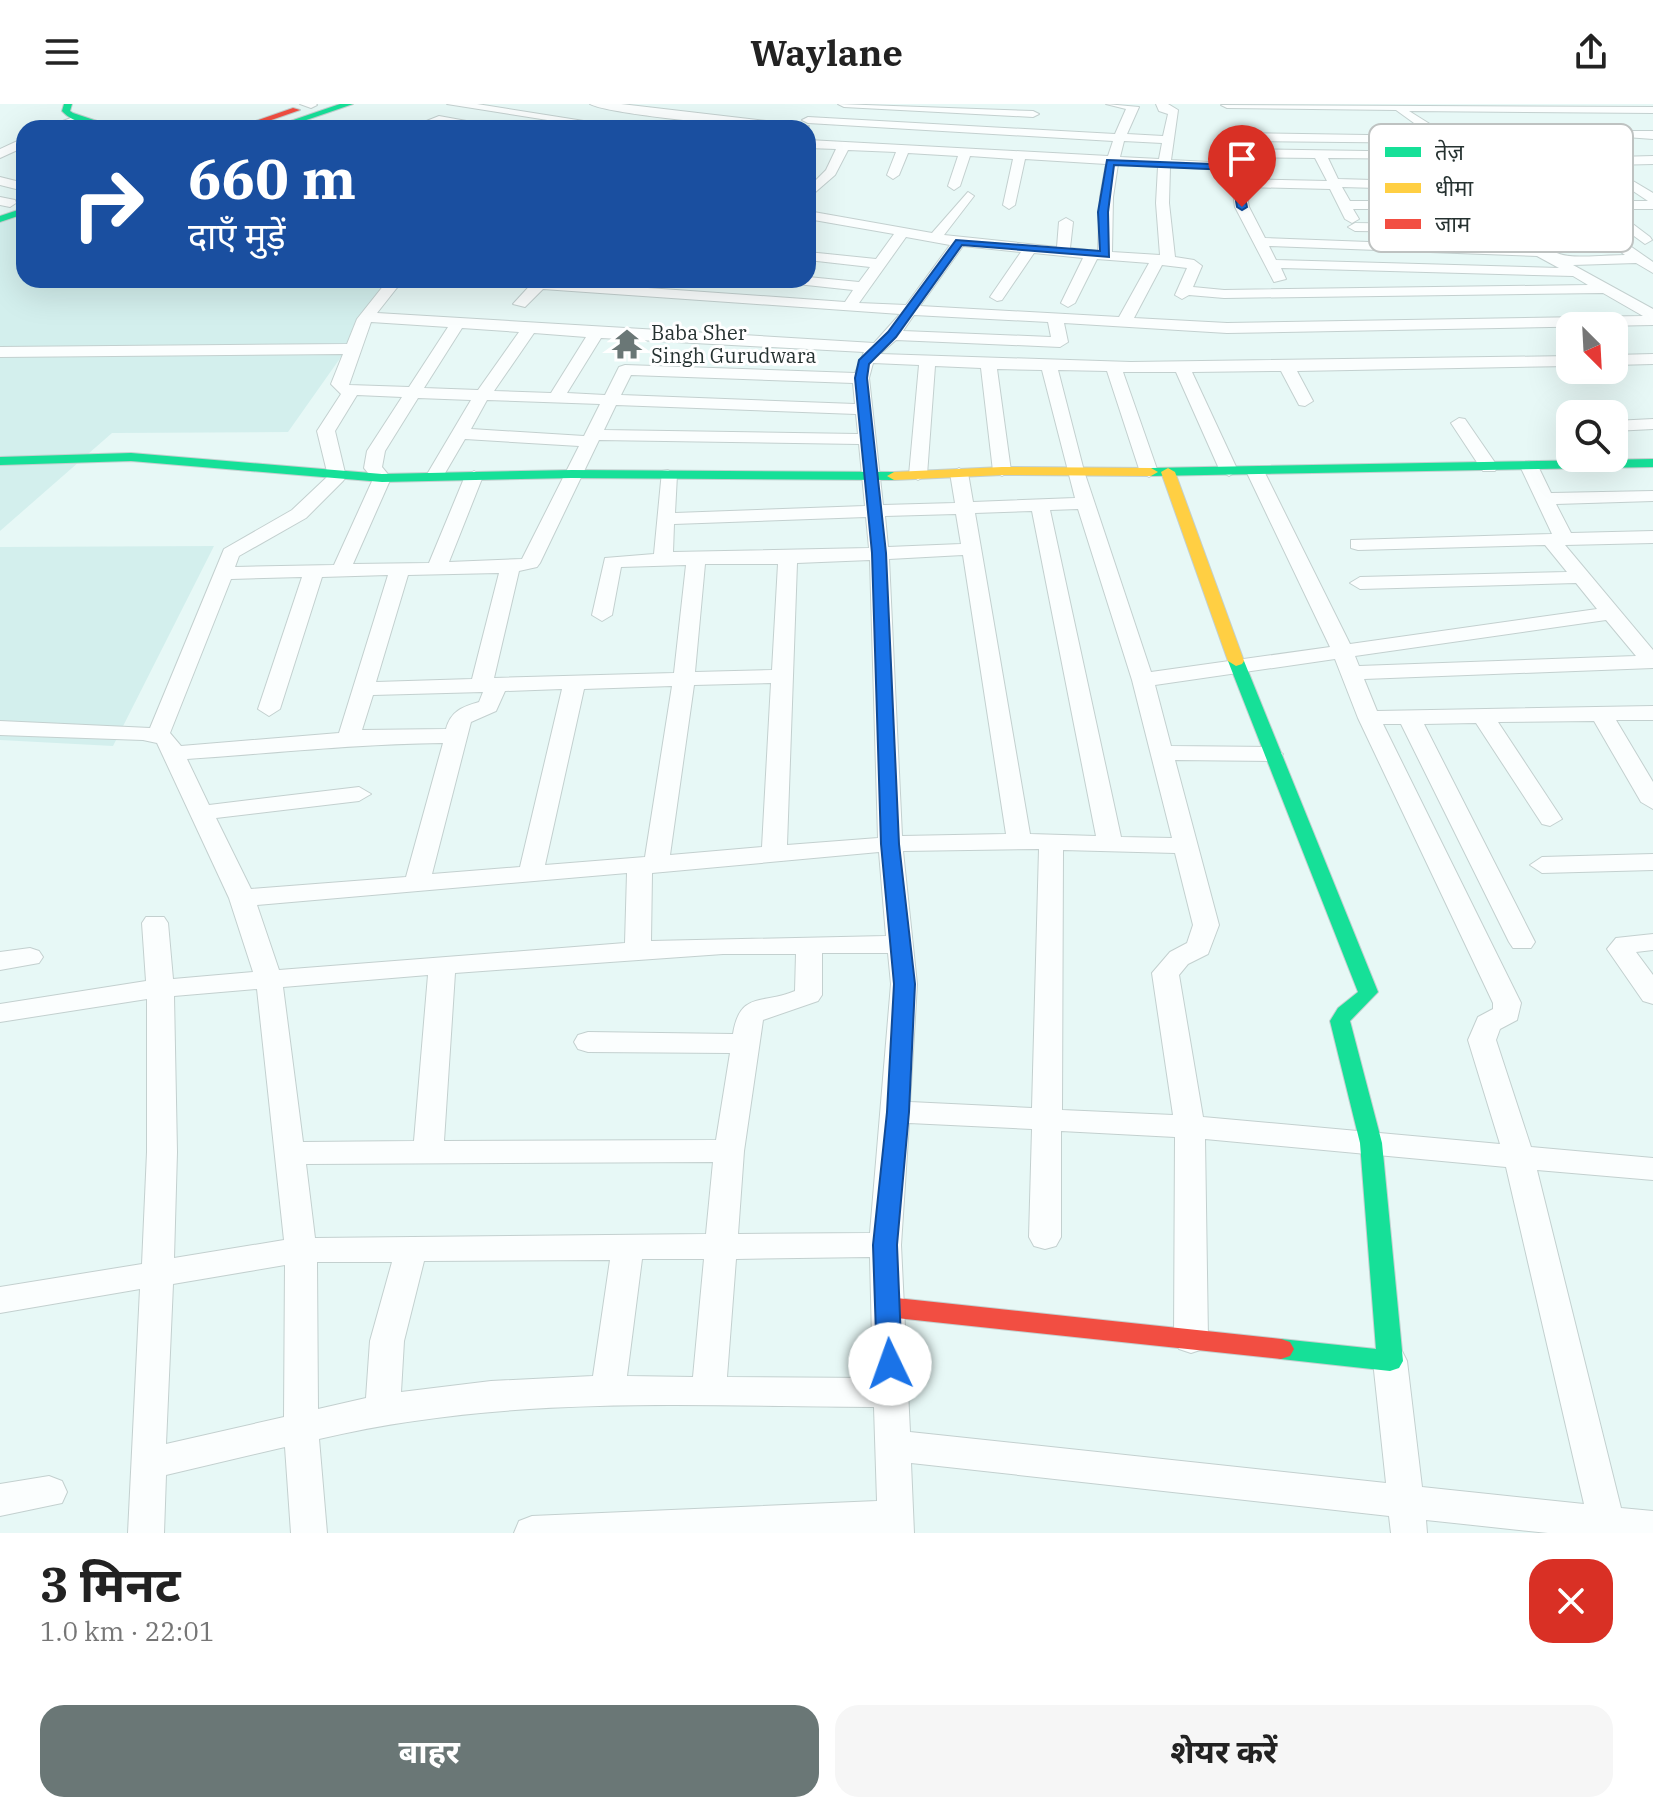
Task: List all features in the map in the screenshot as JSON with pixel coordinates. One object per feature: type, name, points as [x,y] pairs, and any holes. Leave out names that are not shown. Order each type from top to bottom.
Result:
[{"type":"street","points":[[263,120],[310,104]]},
{"type":"street","points":[[280,120],[330,104]]},
{"type":"street","points":[[299,120],[349,104]]},
{"type":"street","points":[[453,104],[561,120]]},
{"type":"street","points":[[510,113],[529,104]]},
{"type":"street","points":[[596,104],[690,120]]},
{"type":"street","points":[[699,104],[724,107],[716,120]]},
{"type":"street","points":[[807,120],[820,104]]},
{"type":"street","points":[[844,104],[1035,109],[1028,132]]},
{"type":"street","points":[[1068,303],[1099,254],[1110,162],[1133,107],[1112,104]]},
{"type":"street","points":[[1124,322],[1163,260],[1162,165],[1174,112],[1163,109],[1162,104]]},
{"type":"street","points":[[1613,104],[1626,111]]},
{"type":"street","points":[[1285,292],[1242,207],[1227,105],[1517,106],[1653,110]]},
{"type":"street","points":[[1393,106],[1425,123]]},
{"type":"street","points":[[1539,109],[1550,124]]},
{"type":"street","points":[[74,111],[95,120]]},
{"type":"street","points":[[1395,122],[1440,123]]},
{"type":"street","points":[[816,124],[946,127],[1167,140]]},
{"type":"street","points":[[935,152],[946,127]]},
{"type":"street","points":[[1002,156],[1012,131]]},
{"type":"street","points":[[1231,137],[1369,138]]},
{"type":"street","points":[[816,144],[1162,165],[1235,160],[1369,161]]},
{"type":"street","points":[[816,187],[831,172],[844,146]]},
{"type":"street","points":[[893,175],[903,150]]},
{"type":"street","points":[[954,186],[965,154]]},
{"type":"street","points":[[1009,205],[1019,157]]},
{"type":"street","points":[[1323,160],[1369,163]]},
{"type":"street","points":[[1323,160],[1346,205],[1382,291]]},
{"type":"street","points":[[1633,161],[1653,160]]},
{"type":"street","points":[[1239,183],[1369,185]]},
{"type":"street","points":[[1633,185],[1653,199]]},
{"type":"street","points":[[935,238],[968,196]]},
{"type":"street","points":[[1346,205],[1369,205]]},
{"type":"street","points":[[1633,205],[1653,205]]},
{"type":"street","points":[[1063,251],[1066,222]]},
{"type":"street","points":[[1355,227],[1369,227]]},
{"type":"street","points":[[1633,231],[1645,240]]},
{"type":"street","points":[[850,305],[903,232]]},
{"type":"street","points":[[821,242],[903,232],[959,242],[1163,260],[1195,266],[1183,293],[1603,289]]},
{"type":"street","points":[[821,242],[879,264]]},
{"type":"street","points":[[549,1532],[896,1524],[885,1245],[898,1112],[904,984],[890,844],[879,553],[870,478],[868,361],[892,335],[959,242]]},
{"type":"street","points":[[1260,242],[1369,246]]},
{"type":"street","points":[[997,297],[1030,249]]},
{"type":"street","points":[[1540,252],[1653,318]]},
{"type":"street","points":[[1627,252],[1653,269]]},
{"type":"street","points":[[1555,261],[1653,258]]},
{"type":"street","points":[[1272,264],[1572,273]]},
{"type":"street","points":[[816,282],[864,287]]},
{"type":"street","points":[[390,288],[367,317],[339,384],[351,392],[867,409]]},
{"type":"street","points":[[520,304],[535,288]]},
{"type":"street","points":[[602,288],[704,298],[738,321],[868,361]]},
{"type":"street","points":[[704,298],[712,288]]},
{"type":"street","points":[[367,317],[596,334],[738,321],[850,305],[1258,328],[1653,318]]},
{"type":"street","points":[[1634,305],[1653,305]]},
{"type":"street","points":[[1055,318],[1068,364]]},
{"type":"street","points":[[712,370],[738,321]]},
{"type":"street","points":[[382,478],[373,468],[376,451],[458,323]]},
{"type":"street","points":[[435,476],[481,397],[530,328]]},
{"type":"street","points":[[554,400],[596,334]]},
{"type":"street","points":[[892,335],[1060,342]]},
{"type":"street","points":[[0,352],[356,349]]},
{"type":"street","points":[[1628,360],[1653,359]]},
{"type":"street","points":[[221,573],[523,566],[532,560],[625,370],[712,370],[868,361],[1287,368],[1556,361]]},
{"type":"street","points":[[918,475],[927,362]]},
{"type":"street","points":[[988,364],[1002,471]]},
{"type":"street","points":[[1048,364],[1075,471],[1088,503],[1143,680],[1206,925],[1199,948],[1179,958],[1165,973],[1190,1127],[1191,1339]]},
{"type":"street","points":[[1113,365],[1368,992],[1361,1004],[1343,1014],[1340,1021],[1371,1143],[1407,1516]]},
{"type":"street","points":[[1182,367],[1229,471]]},
{"type":"street","points":[[1287,368],[1305,401]]},
{"type":"street","points":[[337,477],[326,431],[351,392]]},
{"type":"street","points":[[1459,423],[1489,467]]},
{"type":"street","points":[[1628,425],[1653,424]]},
{"type":"street","points":[[460,434],[869,439]]},
{"type":"street","points":[[0,461],[131,457],[337,477],[382,478],[572,474],[870,478],[1002,471],[1256,473],[1653,463]]},
{"type":"street","points":[[1529,466],[1558,540],[1582,577],[1653,662]]},
{"type":"street","points":[[959,473],[1019,841]]},
{"type":"street","points":[[1256,473],[1369,718],[1507,1003],[1507,1013],[1488,1024],[1482,1040],[1519,1157],[1608,1527]]},
{"type":"street","points":[[668,475],[663,553],[669,559]]},
{"type":"street","points":[[437,568],[474,476]]},
{"type":"street","points":[[309,1533],[301,1429],[301,1250],[269,980],[242,898],[165,744],[221,573],[239,546],[299,514],[337,477]]},
{"type":"street","points":[[342,568],[382,478]]},
{"type":"street","points":[[1544,499],[1653,496]]},
{"type":"street","points":[[665,519],[964,505],[1088,503]]},
{"type":"street","points":[[1040,504],[1110,844]]},
{"type":"street","points":[[1358,544],[1653,537]]},
{"type":"street","points":[[602,615],[612,562],[971,549]]},
{"type":"street","points":[[774,854],[785,676],[788,558]]},
{"type":"street","points":[[638,950],[648,866],[684,679],[696,559]]},
{"type":"street","points":[[417,883],[464,715],[488,706],[510,567]]},
{"type":"street","points":[[349,737],[400,568]]},
{"type":"street","points":[[269,709],[314,570]]},
{"type":"street","points":[[1360,583],[1582,577]]},
{"type":"street","points":[[1345,662],[1611,613]]},
{"type":"street","points":[[1143,680],[1238,668],[1345,662],[1653,662]]},
{"type":"street","points":[[362,689],[785,676]]},
{"type":"street","points":[[531,874],[574,683]]},
{"type":"street","points":[[1369,718],[1653,713]]},
{"type":"street","points":[[1601,714],[1653,802]]},
{"type":"street","points":[[1482,715],[1550,819]]},
{"type":"street","points":[[1409,717],[1522,942]]},
{"type":"street","points":[[0,728],[165,744],[326,743],[349,737],[456,736]]},
{"type":"street","points":[[1162,753],[1272,754]]},
{"type":"street","points":[[202,813],[359,794]]},
{"type":"street","points":[[242,898],[890,844],[1019,841],[1187,846]]},
{"type":"street","points":[[1045,1237],[1051,842]]},
{"type":"street","points":[[1542,865],[1653,862]]},
{"type":"street","points":[[146,1533],[158,1274],[161,989],[155,923]]},
{"type":"street","points":[[1653,942],[1625,944],[1620,949],[1653,995]]},
{"type":"street","points":[[0,1013],[161,989],[638,950],[902,944]]},
{"type":"street","points":[[709,1391],[729,1151],[750,1016],[756,1010],[798,1002],[808,995],[809,945]]},
{"type":"street","points":[[0,961],[30,957]]},
{"type":"street","points":[[428,1152],[442,965]]},
{"type":"street","points":[[588,1042],[746,1044]]},
{"type":"street","points":[[898,1112],[1190,1127],[1653,1169]]},
{"type":"street","points":[[290,1153],[729,1151]]},
{"type":"street","points":[[0,1300],[301,1250],[885,1245]]},
{"type":"street","points":[[608,1390],[628,1247]]},
{"type":"street","points":[[383,1409],[387,1341],[411,1249]]},
{"type":"street","points":[[887,1307],[1390,1361]]},
{"type":"street","points":[[147,1464],[383,1409],[505,1394],[608,1390],[891,1393]]},
{"type":"street","points":[[894,1446],[1407,1516],[1653,1528]]},
{"type":"street","points":[[0,1500],[49,1492]]},
{"type":"shaded area","points":[[16,218],[16,288],[398,288],[365,323],[288,432],[112,433],[0,531],[0,223]]},
{"type":"shaded area","points":[[214,546],[113,746],[0,740],[0,547]]},
{"type":"traffic: fast","points":[[68,104],[66,111],[70,115],[87,120]]},
{"type":"traffic: fast","points":[[299,120],[349,104]]},
{"type":"traffic: fast","points":[[0,219],[16,214]]},
{"type":"traffic: fast","points":[[0,461],[131,457],[382,478],[572,474],[894,476]]},
{"type":"traffic: fast","points":[[1151,472],[1653,463]]},
{"type":"traffic: fast","points":[[1236,661],[1368,992],[1340,1021],[1371,1143],[1390,1361],[1281,1349]]},
{"type":"traffic: slow","points":[[894,476],[1002,471],[1151,472]]},
{"type":"traffic: slow","points":[[1168,472],[1236,661]]},
{"type":"traffic: jam","points":[[264,120],[296,110]]},
{"type":"traffic: jam","points":[[887,1307],[1281,1349]]},
{"type":"place","name":"Baba Sher Singh Gurudwara","points":[[627,344]]},
{"type":"route","points":[[890,1364],[885,1245],[898,1112],[904,984],[890,844],[879,553],[867,409],[861,378],[864,363],[892,335],[959,242],[1105,255],[1103,212],[1110,162],[1235,167],[1242,207]]}]
